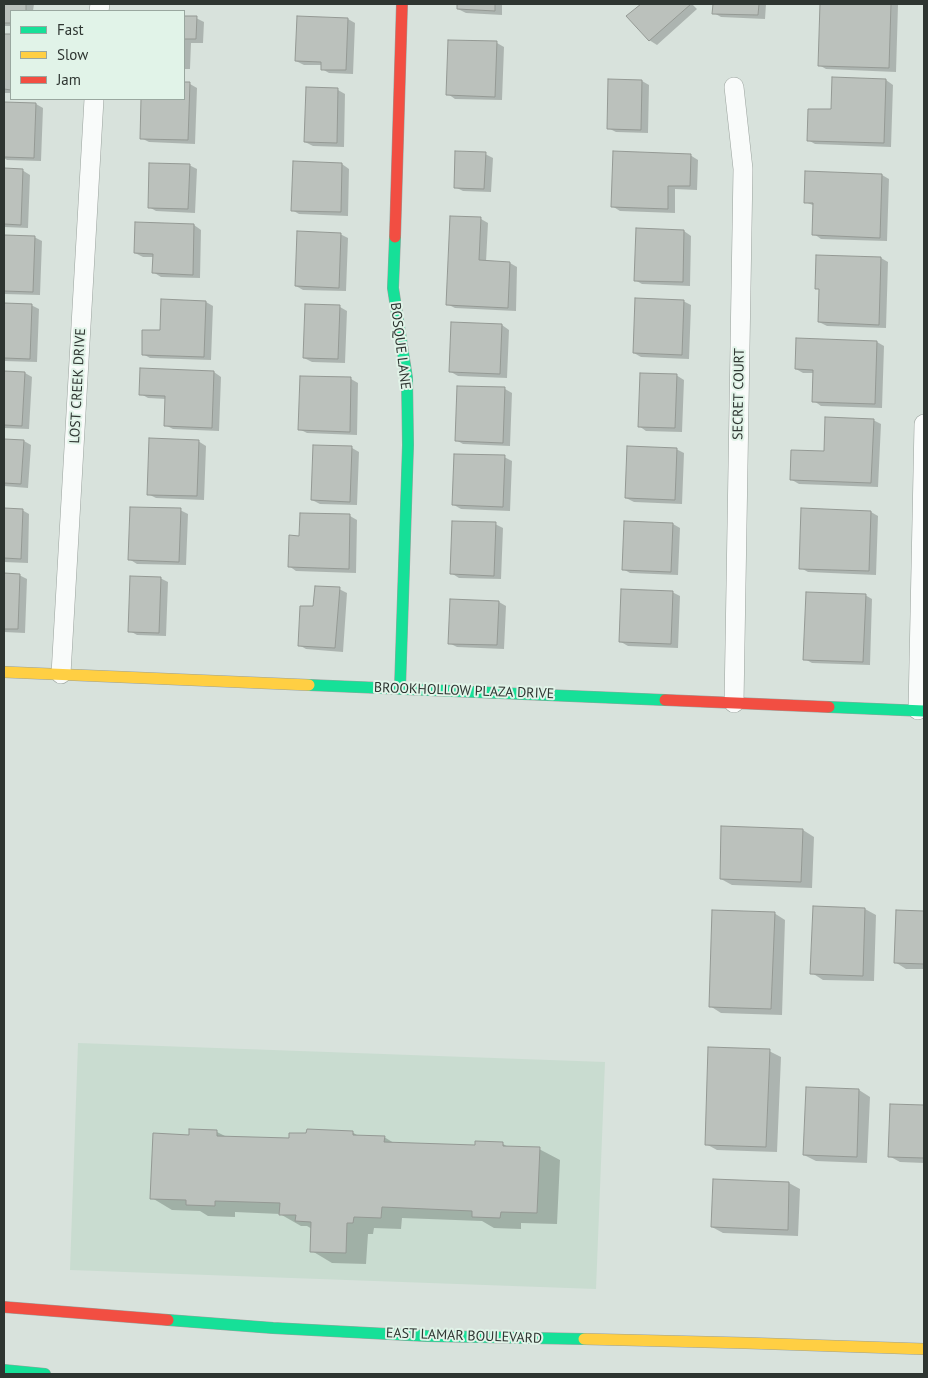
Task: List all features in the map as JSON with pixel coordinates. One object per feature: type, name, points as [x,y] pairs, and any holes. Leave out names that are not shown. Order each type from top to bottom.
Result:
[{"type":"street","name":"BOSQUE LANE","points":[[400,688],[408,446],[406,378],[393,288],[402,4]]},
{"type":"street","name":"SECRET COURT","points":[[734,87],[743,170],[734,703]]},
{"type":"street","name":"LOST CREEK DRIVE","points":[[61,674],[94,100]]},
{"type":"street","points":[[921,710],[924,424]]},
{"type":"street","name":"BROOKHOLLOW PLAZA DRIVE","points":[[4,672],[921,710]]},
{"type":"street","name":"EAST LAMAR BOULEVARD","points":[[4,1307],[274,1328],[427,1336],[924,1349]]},
{"type":"street","points":[[4,1370],[45,1374]]},
{"type":"shaded area","points":[[78,1043],[605,1062],[596,1289],[70,1270]]},
{"type":"building","points":[[4,4],[26,4],[26,10],[10,10],[10,23],[4,23]]},
{"type":"building","points":[[457,4],[495,4],[495,11],[457,9]]},
{"type":"building","points":[[641,4],[691,4],[649,41],[626,16]]},
{"type":"building","points":[[713,4],[759,4],[758,15],[712,14]]},
{"type":"building","points":[[820,4],[891,4],[889,68],[818,66]]},
{"type":"building","points":[[185,16],[197,16],[196,39],[185,39]]},
{"type":"building","points":[[297,16],[348,18],[346,70],[321,70],[321,62],[295,61]]},
{"type":"building","points":[[4,34],[10,34],[10,90],[4,89]]},
{"type":"building","points":[[448,40],[497,41],[495,97],[446,95]]},
{"type":"building","points":[[832,77],[886,79],[884,143],[807,141],[808,109],[831,109]]},
{"type":"building","points":[[608,79],[642,80],[641,130],[607,129]]},
{"type":"building","points":[[185,82],[190,82],[188,140],[140,139],[141,100],[185,100]]},
{"type":"building","points":[[306,87],[338,88],[337,143],[304,142]]},
{"type":"building","points":[[4,102],[36,103],[34,158],[4,157]]},
{"type":"building","points":[[455,151],[486,152],[484,189],[454,188]]},
{"type":"building","points":[[613,151],[691,154],[690,186],[668,186],[668,209],[611,207]]},
{"type":"building","points":[[293,161],[342,163],[341,212],[291,211]]},
{"type":"building","points":[[149,163],[190,164],[188,209],[148,208]]},
{"type":"building","points":[[4,168],[23,169],[21,225],[4,224]]},
{"type":"building","points":[[805,171],[882,174],[880,238],[812,235],[813,203],[804,203]]},
{"type":"building","points":[[450,216],[481,217],[479,260],[510,262],[508,308],[446,305]]},
{"type":"building","points":[[135,222],[194,224],[193,275],[152,273],[153,254],[134,253]]},
{"type":"building","points":[[636,228],[684,230],[683,282],[634,281]]},
{"type":"building","points":[[297,231],[341,233],[339,288],[295,286]]},
{"type":"building","points":[[4,235],[35,236],[33,292],[4,291]]},
{"type":"building","points":[[816,255],[881,257],[879,325],[818,322],[819,289],[815,289]]},
{"type":"building","points":[[635,298],[684,300],[682,355],[633,353]]},
{"type":"building","points":[[161,299],[206,301],[204,357],[142,355],[142,330],[160,330]]},
{"type":"building","points":[[4,303],[32,304],[30,359],[4,358]]},
{"type":"building","points":[[305,304],[340,305],[338,359],[303,358]]},
{"type":"building","points":[[451,322],[502,324],[500,374],[449,372]]},
{"type":"building","points":[[796,338],[877,341],[875,404],[812,402],[813,370],[795,369]]},
{"type":"building","points":[[140,368],[214,371],[212,428],[164,426],[165,396],[139,395]]},
{"type":"building","points":[[4,371],[25,372],[22,426],[4,425]]},
{"type":"building","points":[[640,373],[677,374],[675,428],[638,427]]},
{"type":"building","points":[[300,376],[351,377],[350,432],[298,430]]},
{"type":"building","points":[[457,386],[505,387],[503,443],[455,441]]},
{"type":"building","points":[[825,417],[874,419],[871,483],[790,480],[791,450],[824,451]]},
{"type":"building","points":[[149,438],[199,440],[197,496],[147,495]]},
{"type":"building","points":[[4,439],[24,440],[21,484],[4,483]]},
{"type":"building","points":[[313,445],[352,446],[350,502],[311,500]]},
{"type":"building","points":[[627,446],[677,448],[675,500],[625,498]]},
{"type":"building","points":[[454,454],[505,455],[503,507],[452,505]]},
{"type":"building","points":[[130,507],[181,508],[179,562],[128,560]]},
{"type":"building","points":[[4,508],[23,509],[21,559],[4,558]]},
{"type":"building","points":[[801,508],[871,511],[869,571],[799,569]]},
{"type":"building","points":[[300,513],[350,514],[349,569],[288,567],[289,535],[299,536]]},
{"type":"building","points":[[452,521],[496,522],[494,576],[450,574]]},
{"type":"building","points":[[624,521],[673,523],[671,572],[622,570]]},
{"type":"building","points":[[4,573],[20,574],[18,629],[4,629]]},
{"type":"building","points":[[130,576],[161,577],[159,633],[128,632]]},
{"type":"building","points":[[315,586],[340,587],[335,648],[298,646],[300,606],[313,606]]},
{"type":"building","points":[[621,589],[673,591],[671,644],[619,642]]},
{"type":"building","points":[[806,592],[866,594],[863,662],[803,660]]},
{"type":"building","points":[[450,599],[499,601],[497,645],[448,644]]},
{"type":"building","points":[[721,826],[803,829],[801,882],[720,879]]},
{"type":"building","points":[[813,906],[865,908],[863,976],[810,974]]},
{"type":"building","points":[[712,910],[775,912],[771,1009],[709,1007]]},
{"type":"building","points":[[896,910],[924,911],[924,964],[894,963]]},
{"type":"building","points":[[708,1047],[770,1049],[766,1147],[705,1145]]},
{"type":"building","points":[[806,1087],[859,1089],[857,1157],[803,1155]]},
{"type":"building","points":[[890,1104],[924,1105],[924,1158],[888,1157]]},
{"type":"building","points":[[189,1129],[217,1130],[217,1136],[289,1138],[289,1133],[306,1133],[307,1129],[353,1131],[353,1135],[385,1136],[384,1142],[475,1145],[475,1141],[503,1142],[503,1146],[540,1147],[537,1213],[501,1212],[500,1218],[472,1217],[472,1211],[382,1207],[381,1218],[354,1217],[353,1223],[347,1223],[346,1253],[310,1252],[311,1222],[295,1221],[296,1215],[279,1215],[280,1203],[215,1201],[215,1206],[186,1205],[186,1200],[150,1199],[153,1133],[189,1135]]},
{"type":"building","points":[[713,1179],[789,1182],[788,1230],[711,1227]]},
{"type":"traffic: fast","points":[[395,237],[393,288],[407,378],[408,445],[400,688]]},
{"type":"traffic: fast","points":[[309,685],[665,700]]},
{"type":"traffic: fast","points":[[829,707],[924,711]]},
{"type":"traffic: fast","points":[[168,1320],[273,1328],[427,1336],[584,1339]]},
{"type":"traffic: fast","points":[[4,1370],[45,1374]]},
{"type":"traffic: slow","points":[[4,672],[309,685]]},
{"type":"traffic: slow","points":[[584,1339],[924,1349]]},
{"type":"traffic: jam","points":[[395,237],[402,4]]},
{"type":"traffic: jam","points":[[665,700],[829,707]]},
{"type":"traffic: jam","points":[[4,1307],[168,1320]]}]
